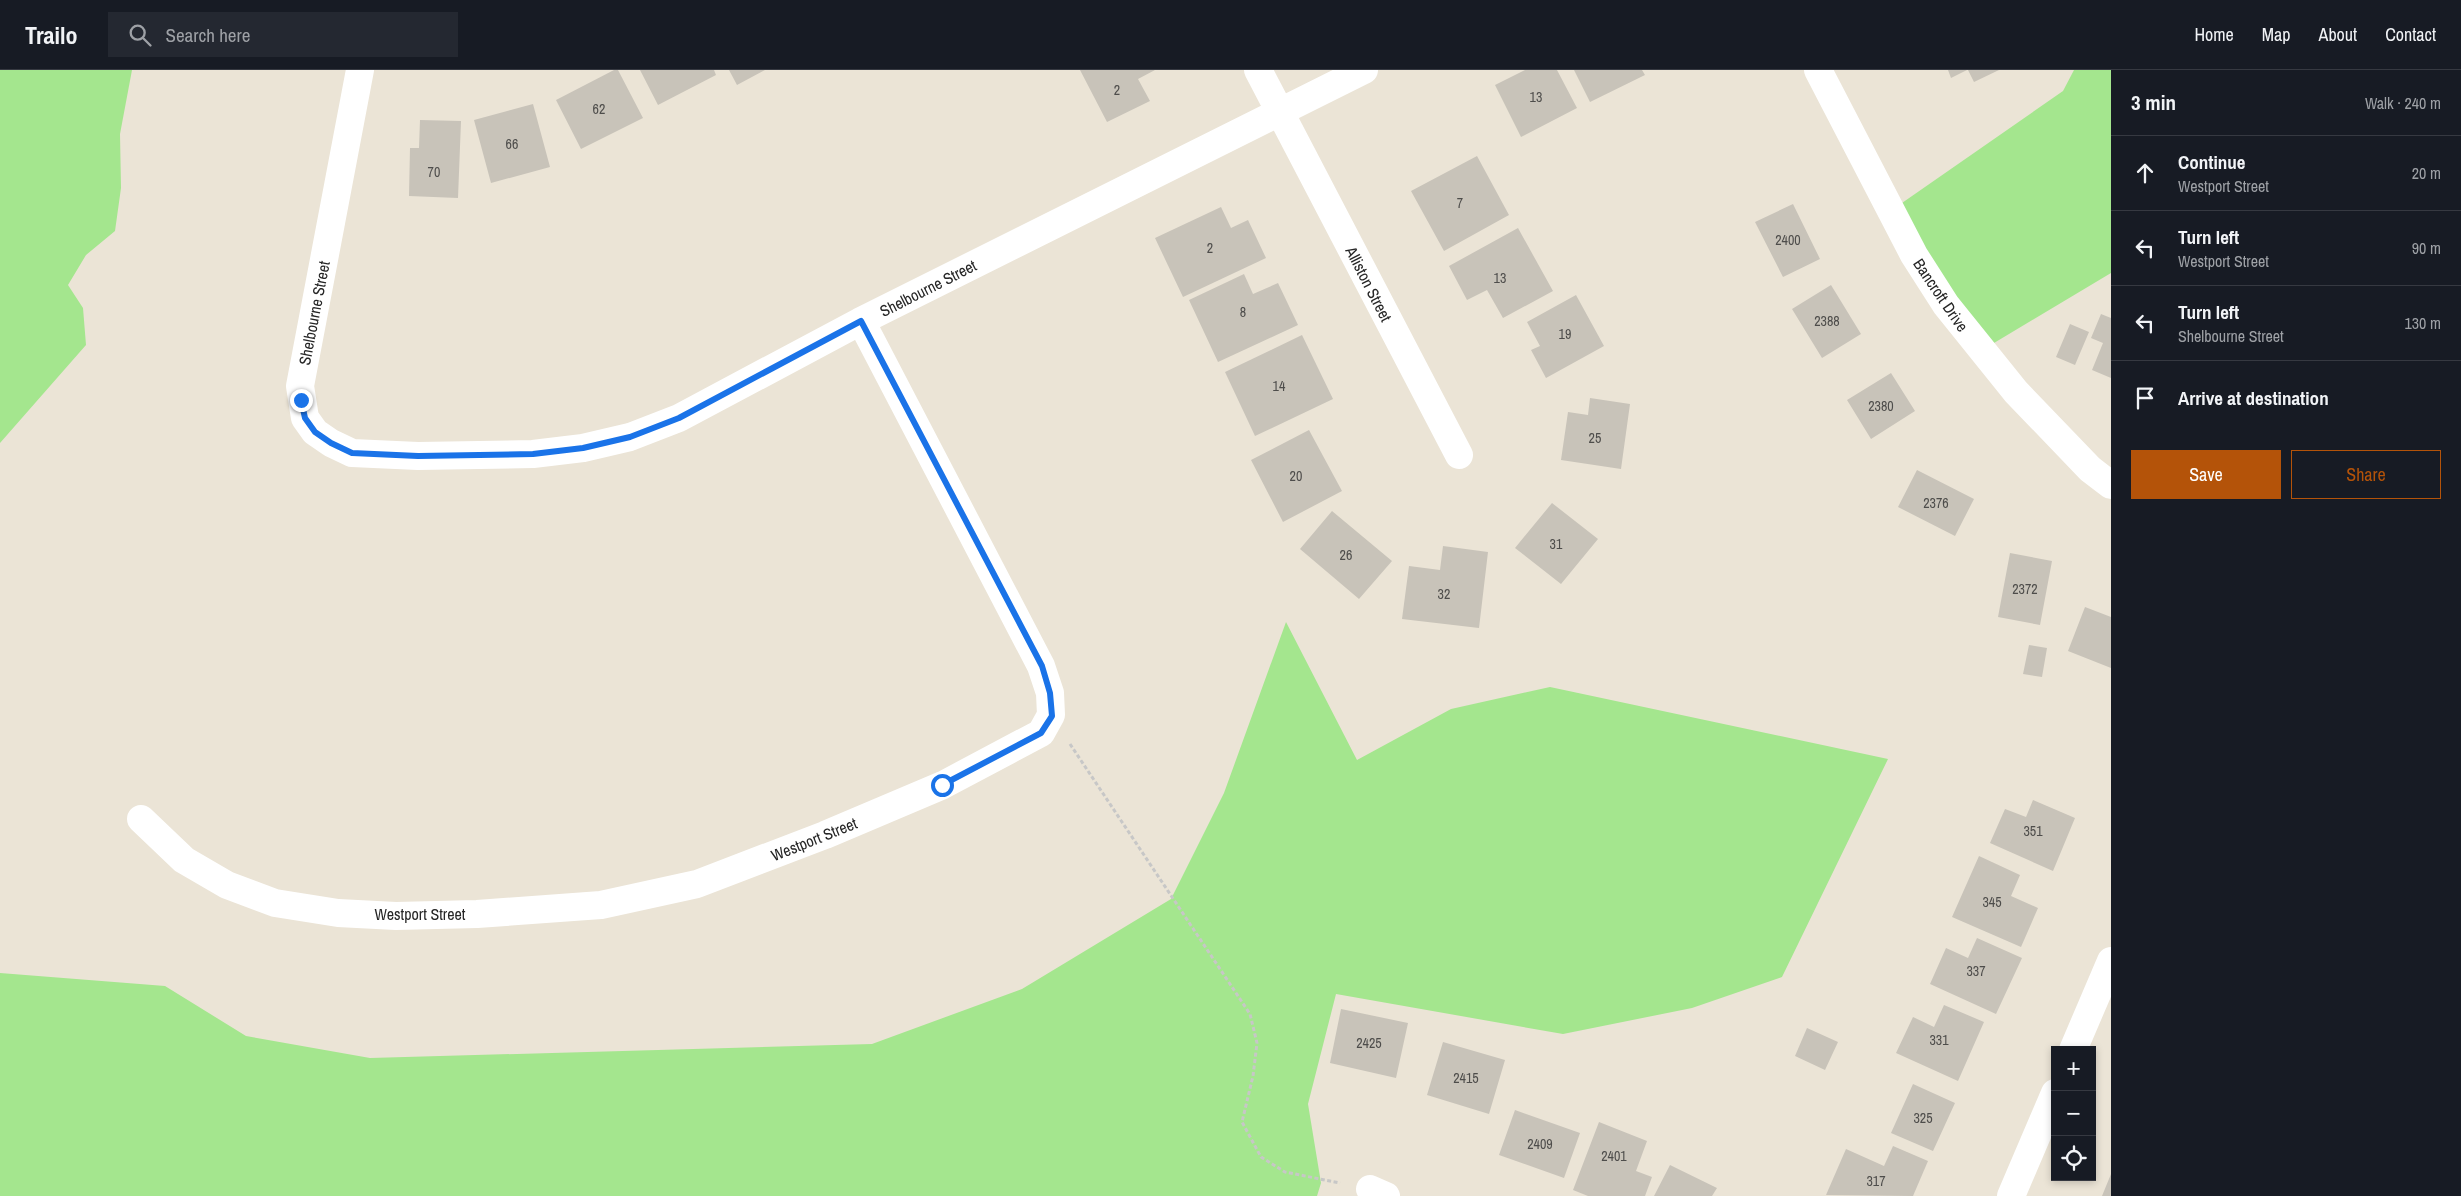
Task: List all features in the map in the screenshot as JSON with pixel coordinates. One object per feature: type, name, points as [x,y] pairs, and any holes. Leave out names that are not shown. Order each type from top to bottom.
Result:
[{"type":"street","name":"Shelbourne Street","points":[[360,70],[300,386],[305,418],[315,432],[331,443],[352,453],[418,456],[533,454],[583,448],[630,437],[679,418],[861,321],[1364,70]]},
{"type":"street","name":"Alliston Street","points":[[1258,70],[1458,456]]},
{"type":"street","name":"Bancroft Drive","points":[[1818,70],[1914,255],[1946,306],[2016,392],[2090,469],[2111,485]]},
{"type":"street","points":[[861,321],[1042,666],[1050,693],[1052,716]]},
{"type":"street","name":"Westport Street","points":[[141,819],[184,860],[227,885],[275,903],[338,913],[396,916],[477,914],[601,905],[697,884],[825,835],[942,785],[1027,741],[1041,733],[1052,716]]},
{"type":"street","points":[[2075,1046],[2111,961]]},
{"type":"street","points":[[2011,1196],[2051,1102]]},
{"type":"path","points":[[1052,716],[1250,1014],[1257,1043],[1253,1076],[1242,1122],[1261,1158],[1285,1172],[1378,1193]]},
{"type":"green space","points":[[0,70],[132,70],[120,134],[121,188],[115,231],[86,255],[68,285],[83,308],[86,345],[0,443]]},
{"type":"green space","points":[[2074,70],[2111,70],[2111,273],[1979,352],[1889,212],[2063,91]]},
{"type":"green space","points":[[1286,622],[1357,760],[1451,709],[1550,687],[1888,759],[1782,977],[1692,1008],[1563,1034],[1336,994],[1308,1104],[1321,1183],[1317,1196],[0,1196],[0,973],[165,986],[246,1036],[370,1058],[872,1044],[1022,989],[1171,899],[1224,793]]},
{"type":"building","points":[[614,70],[618,70],[643,118],[581,149],[556,100]]},
{"type":"building","points":[[640,70],[714,70],[716,75],[658,105]]},
{"type":"building","points":[[729,70],[765,70],[737,85]]},
{"type":"building","points":[[1080,70],[1155,70],[1138,79],[1150,101],[1107,122]]},
{"type":"building","points":[[1525,70],[1557,70],[1577,108],[1521,137],[1495,85]]},
{"type":"building","points":[[1574,70],[1642,70],[1645,75],[1590,102]]},
{"type":"building","points":[[1948,70],[1967,70],[1951,78]]},
{"type":"building","points":[[1968,70],[1999,70],[1974,82]]},
{"type":"building","points":[[533,104],[550,167],[491,183],[474,120]]},
{"type":"building","points":[[420,120],[461,121],[458,198],[409,196],[410,148],[419,148]]},
{"type":"building","points":[[1477,156],[1509,215],[1444,251],[1411,191]]},
{"type":"building","points":[[1793,204],[1820,259],[1783,277],[1755,222]]},
{"type":"building","points":[[1221,207],[1231,228],[1248,220],[1266,258],[1183,297],[1155,238]]},
{"type":"building","points":[[1518,228],[1553,291],[1503,318],[1487,290],[1467,300],[1449,266]]},
{"type":"building","points":[[1244,274],[1253,294],[1278,283],[1298,325],[1218,362],[1189,300]]},
{"type":"building","points":[[1831,285],[1861,334],[1822,358],[1792,309]]},
{"type":"building","points":[[1576,295],[1604,346],[1546,378],[1531,350],[1540,346],[1527,322]]},
{"type":"building","points":[[2101,314],[2111,318],[2111,378],[2092,370],[2103,343],[2091,338]]},
{"type":"building","points":[[2070,324],[2089,332],[2075,365],[2056,357]]},
{"type":"building","points":[[1302,335],[1333,399],[1255,436],[1225,372]]},
{"type":"building","points":[[1891,373],[1915,411],[1871,439],[1847,400]]},
{"type":"building","points":[[1590,398],[1630,404],[1621,469],[1561,460],[1568,412],[1588,415]]},
{"type":"building","points":[[1309,430],[1342,491],[1283,522],[1251,460]]},
{"type":"building","points":[[1917,470],[1974,499],[1955,536],[1898,507]]},
{"type":"building","points":[[1552,503],[1598,539],[1561,584],[1515,548]]},
{"type":"building","points":[[1332,511],[1392,561],[1359,599],[1300,549]]},
{"type":"building","points":[[1443,546],[1488,552],[1479,628],[1402,619],[1409,566],[1440,570]]},
{"type":"building","points":[[2010,553],[2052,561],[2040,625],[1998,617]]},
{"type":"building","points":[[2085,607],[2111,617],[2111,668],[2068,651]]},
{"type":"building","points":[[2029,645],[2047,648],[2042,677],[2023,674]]},
{"type":"building","points":[[2033,800],[2075,818],[2053,871],[1990,843],[2005,809],[2026,817]]},
{"type":"building","points":[[1979,856],[2020,875],[2011,896],[2038,908],[2021,947],[1952,917]]},
{"type":"building","points":[[1977,938],[2022,958],[1996,1014],[1930,984],[1946,948],[1968,958]]},
{"type":"building","points":[[1944,1005],[1984,1022],[1958,1081],[1896,1053],[1913,1017],[1934,1027]]},
{"type":"building","points":[[1341,1009],[1408,1023],[1396,1078],[1330,1063]]},
{"type":"building","points":[[1807,1028],[1838,1042],[1825,1070],[1795,1056]]},
{"type":"building","points":[[1443,1042],[1505,1060],[1489,1114],[1427,1095]]},
{"type":"building","points":[[1913,1084],[1955,1103],[1933,1151],[1891,1133]]},
{"type":"building","points":[[1515,1110],[1580,1133],[1564,1178],[1499,1155]]},
{"type":"building","points":[[1599,1122],[1647,1141],[1636,1171],[1652,1177],[1645,1196],[1588,1196],[1573,1190]]},
{"type":"building","points":[[1893,1146],[1928,1161],[1913,1196],[1826,1195],[1846,1149],[1884,1166]]},
{"type":"building","points":[[1670,1165],[1717,1188],[1712,1196],[1654,1196]]},
{"type":"building","points":[[2111,1174],[2111,1196],[2102,1196]]},
{"type":"route","points":[[301,400],[305,418],[315,432],[331,443],[352,453],[418,456],[533,454],[583,448],[630,437],[679,418],[861,321],[1042,666],[1050,693],[1052,716],[1041,733],[942,785]]}]
